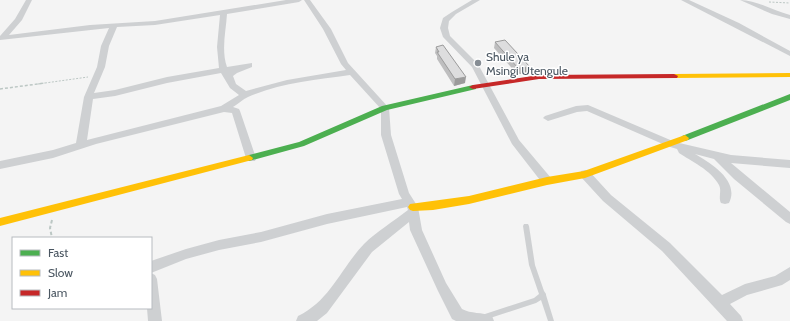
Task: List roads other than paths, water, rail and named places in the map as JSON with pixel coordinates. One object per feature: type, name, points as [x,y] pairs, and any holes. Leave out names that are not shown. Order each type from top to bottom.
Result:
[{"type":"street","points":[[0,46],[3,38],[18,20],[29,0]]},
{"type":"street","points":[[3,38],[77,28],[138,25],[224,13],[299,0]]},
{"type":"street","points":[[307,0],[327,29],[338,53],[352,72],[385,108],[386,135],[404,194],[412,207],[416,230],[458,318],[482,320]]},
{"type":"street","points":[[477,0],[454,13],[446,20],[444,28],[447,37],[475,66],[486,84],[515,142],[547,181]]},
{"type":"street","points":[[684,0],[736,25],[790,54]]},
{"type":"street","points":[[744,0],[790,17]]},
{"type":"street","points":[[224,13],[221,55],[226,75],[232,86],[237,91],[248,94]]},
{"type":"street","points":[[81,145],[88,97],[101,67],[105,46],[114,26]]},
{"type":"street","points":[[88,97],[115,93],[167,80],[226,75],[249,65]]},
{"type":"street","points":[[0,165],[53,154],[81,145],[225,109],[248,94],[297,79],[352,72]]},
{"type":"street","points":[[0,222],[301,144],[385,108],[486,84],[539,77],[790,75]]},
{"type":"street","points":[[152,267],[186,254],[219,245],[262,237],[327,219],[469,200],[547,181],[585,174],[673,144],[790,97]]},
{"type":"street","points":[[548,118],[576,109],[588,108],[673,144],[718,156],[750,161],[790,164]]},
{"type":"street","points":[[225,109],[236,111],[251,158]]},
{"type":"street","points":[[673,144],[722,180],[728,194],[725,200]]},
{"type":"street","points":[[718,156],[738,176],[790,219]]},
{"type":"street","points":[[585,174],[607,198],[666,247],[720,302],[736,321]]},
{"type":"street","points":[[308,320],[328,302],[368,248],[412,207]]},
{"type":"street","points":[[720,302],[745,290],[778,281],[790,273]]},
{"type":"street","points":[[152,290],[155,321]]},
{"type":"lane","points":[[526,226],[532,265],[551,321]]},
{"type":"lane","points":[[482,320],[536,300],[542,294]]},
{"type":"place","name":"Shule ya Msingi Utengule","points":[[478,63]]}]
